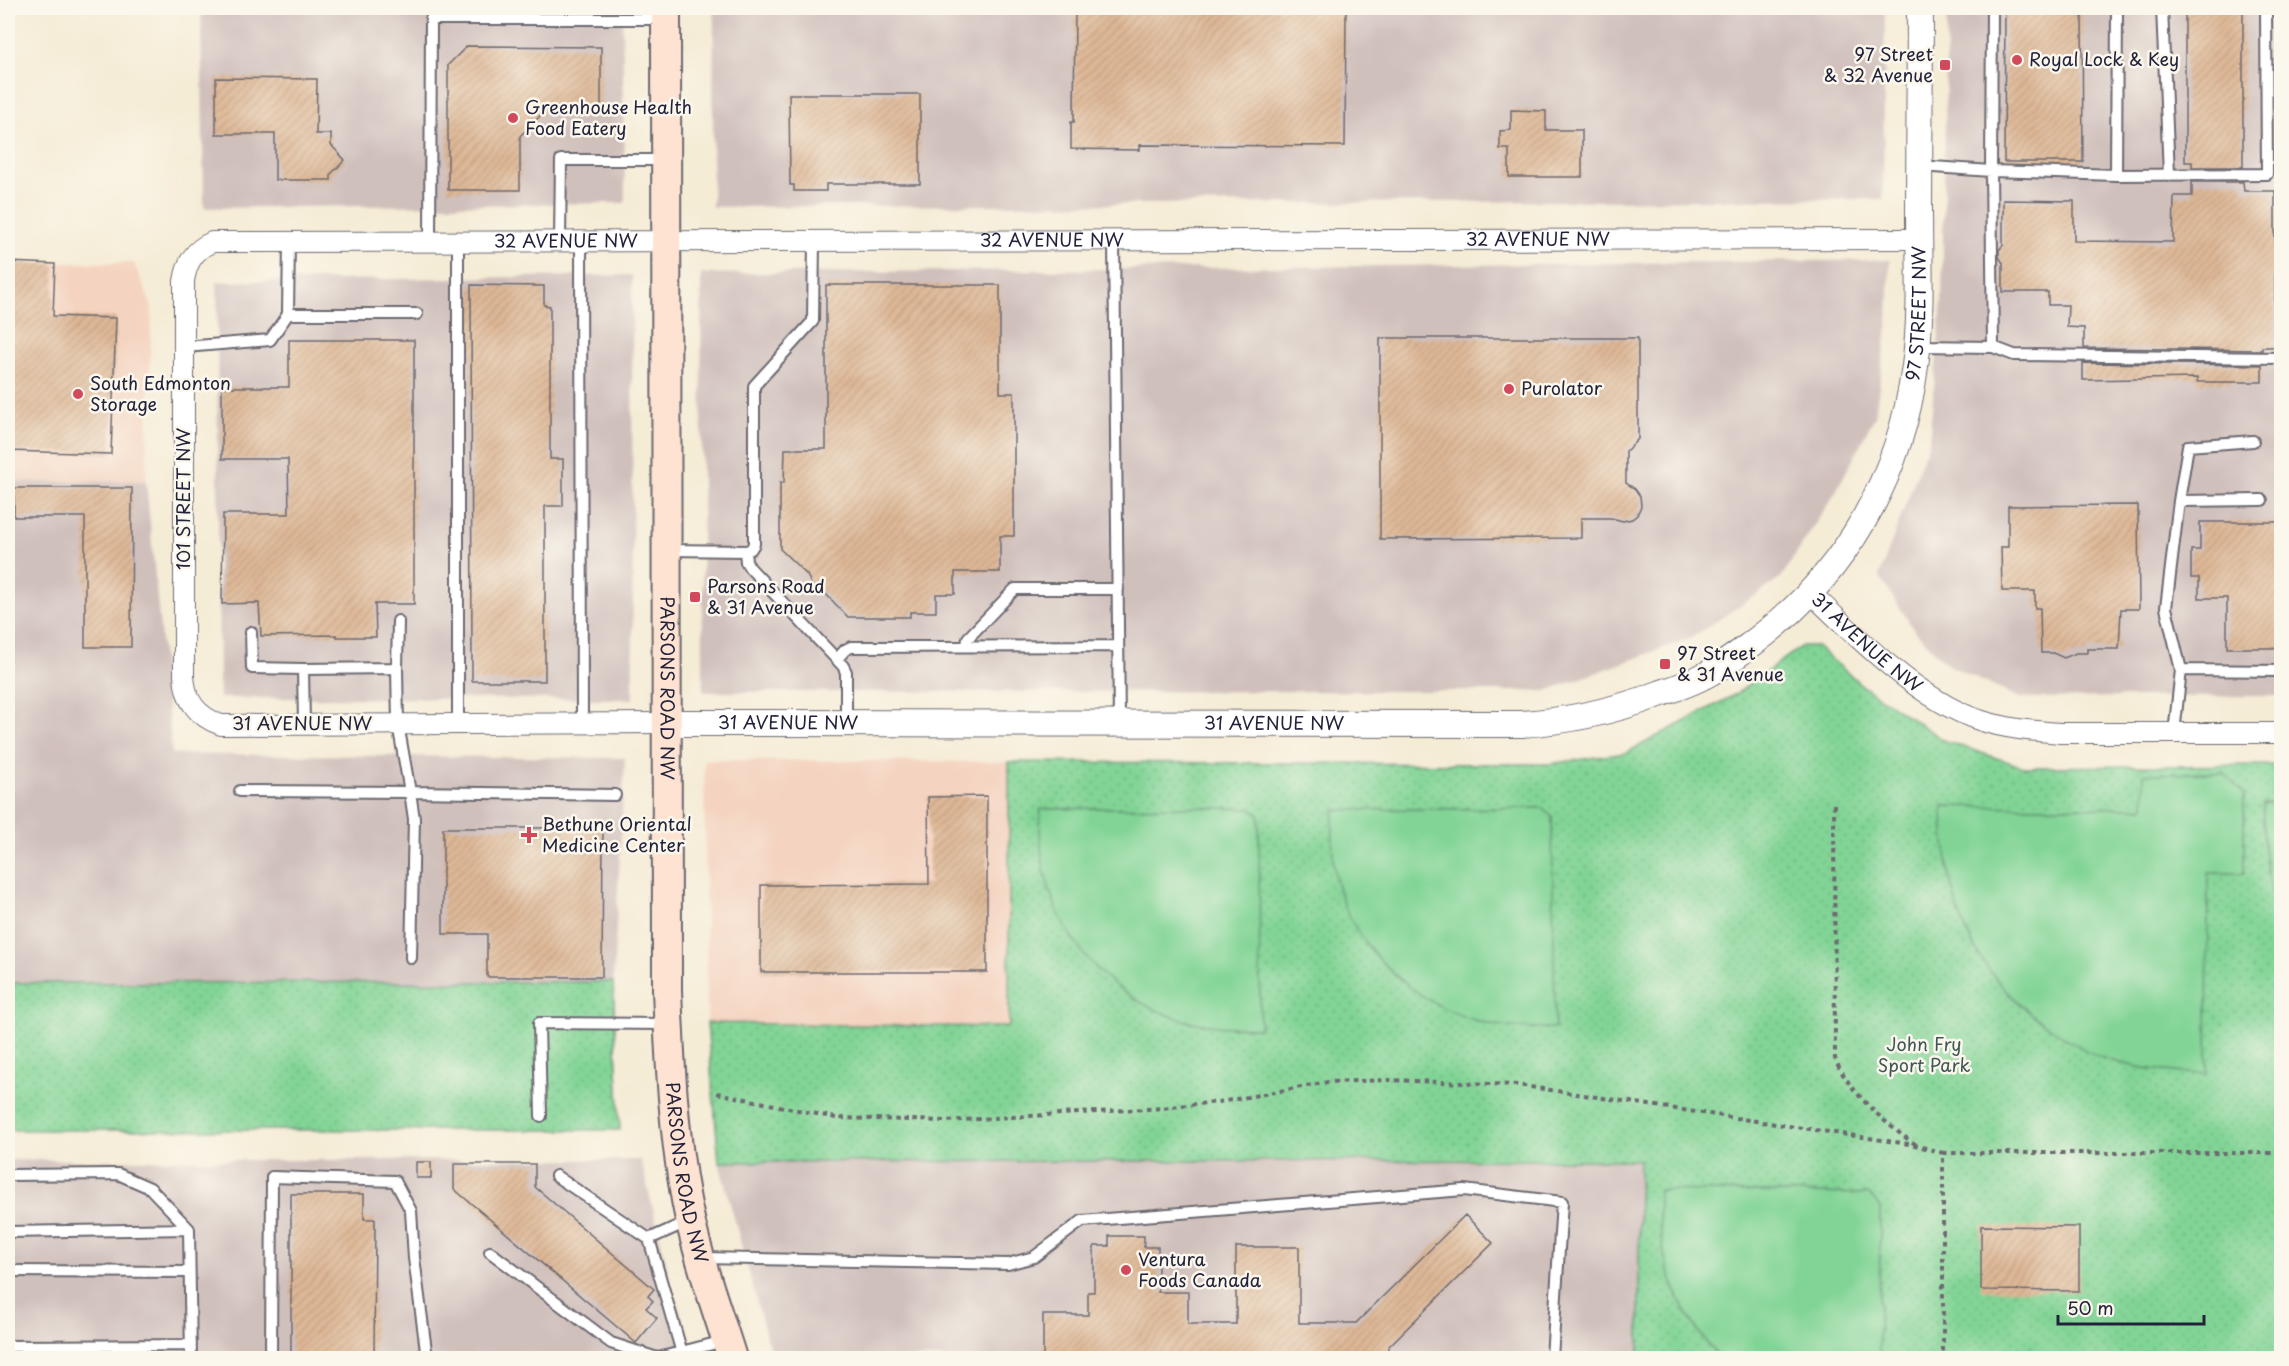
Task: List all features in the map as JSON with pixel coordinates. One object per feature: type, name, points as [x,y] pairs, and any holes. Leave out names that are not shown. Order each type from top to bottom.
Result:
[{"type":"main road","name":"PARSONS ROAD NW","points":[[666,13],[668,1024],[679,1150],[691,1220],[729,1349]]},
{"type":"street","name":"97 STREET NW","points":[[1811,593],[1855,535],[1885,480],[1907,410],[1917,346],[1920,8]]},
{"type":"street","name":"32 AVENUE NW","points":[[192,257],[203,246],[212,242],[1919,239]]},
{"type":"street","name":"101 STREET NW","points":[[191,706],[184,675],[184,281],[192,257]]},
{"type":"street","name":"31 AVENUE NW","points":[[191,706],[209,720],[221,725],[846,722],[1521,724],[1557,722],[1590,716],[1650,698],[1710,673],[1779,623],[1811,593],[1921,690],[1964,715],[1999,726],[2061,733],[2282,733]]},
{"type":"lane","points":[[1992,8],[1993,347]]},
{"type":"lane","points":[[2116,175],[2117,8]]},
{"type":"lane","points":[[2162,8],[2169,175]]},
{"type":"lane","points":[[1919,166],[2116,175],[2267,174],[2266,8]]},
{"type":"lane","points":[[430,242],[431,19],[666,13]]},
{"type":"lane","points":[[560,241],[561,160],[667,160]]},
{"type":"lane","points":[[1114,240],[1119,723]]},
{"type":"lane","points":[[581,241],[582,723]]},
{"type":"lane","points":[[668,550],[746,551],[752,549],[754,539],[754,386],[813,321],[814,241]]},
{"type":"lane","points":[[185,347],[270,340],[288,314],[289,242]]},
{"type":"lane","points":[[458,242],[458,724]]},
{"type":"lane","points":[[288,314],[417,314]]},
{"type":"lane","points":[[1917,346],[1993,347],[2014,355],[2281,358]]},
{"type":"lane","points":[[2174,733],[2181,670],[2166,608],[2188,446],[2253,441]]},
{"type":"lane","points":[[2179,501],[2262,500]]},
{"type":"lane","points":[[746,551],[746,562],[750,568],[838,658],[846,672],[846,722]]},
{"type":"lane","points":[[967,646],[968,638],[1015,589],[1118,589]]},
{"type":"lane","points":[[398,621],[398,724],[414,819],[411,958]]},
{"type":"lane","points":[[251,632],[252,668],[397,668]]},
{"type":"lane","points":[[838,658],[851,647],[1118,646]]},
{"type":"lane","points":[[303,669],[304,724]]},
{"type":"lane","points":[[2181,670],[2282,672]]},
{"type":"lane","points":[[240,791],[615,795]]},
{"type":"lane","points":[[541,1116],[539,1023],[668,1024]]},
{"type":"lane","points":[[8,1175],[118,1174],[150,1188],[189,1229],[191,1359]]},
{"type":"lane","points":[[556,1176],[649,1239],[682,1353]]},
{"type":"lane","points":[[271,1359],[272,1177],[395,1181],[411,1211],[414,1258],[427,1359]]},
{"type":"lane","points":[[701,1258],[1008,1264],[1034,1257],[1082,1221],[1464,1190],[1551,1200],[1562,1202],[1552,1359]]},
{"type":"lane","points":[[649,1239],[691,1220]]},
{"type":"lane","points":[[8,1232],[189,1229]]},
{"type":"lane","points":[[490,1252],[611,1343],[657,1359],[682,1353],[729,1349]]},
{"type":"lane","points":[[8,1271],[189,1272]]},
{"type":"lane","points":[[8,1346],[191,1345]]},
{"type":"path","points":[[1834,804],[1835,1059],[1841,1071],[1893,1130],[1920,1146]]},
{"type":"path","points":[[717,1093],[836,1118],[945,1121],[1162,1108],[1226,1101],[1328,1083],[1389,1080],[1517,1085],[1920,1146],[1943,1153],[2282,1153]]},
{"type":"path","points":[[1943,1153],[1943,1359]]},
{"type":"shaded area","points":[[201,8],[622,8],[625,203],[204,208]]},
{"type":"shaded area","points":[[714,8],[1885,8],[1883,199],[712,207]]},
{"type":"shaded area","points":[[1947,8],[2281,8],[2281,696],[2019,698],[1948,665],[1915,631],[1879,576],[1929,442],[1942,301]]},
{"type":"shaded area","points":[[1890,260],[1888,322],[1875,416],[1835,493],[1780,579],[1691,638],[1546,691],[703,692],[701,274]]},
{"type":"shaded area","name":"South Edmonton Storage","points":[[8,263],[134,263],[152,307],[146,481],[8,482]]},
{"type":"shaded area","points":[[632,275],[633,699],[219,698],[217,282]]},
{"type":"shaded area","points":[[146,481],[172,754],[625,758],[613,982],[8,983],[8,482]]},
{"type":"shaded area","points":[[704,760],[1009,762],[1009,1027],[707,1023]]},
{"type":"shaded area","points":[[8,1160],[641,1160],[673,1291],[697,1358],[8,1358]]},
{"type":"shaded area","points":[[1639,1160],[1639,1358],[772,1358],[719,1162]]},
{"type":"green space","name":"John Fry Sport Park","points":[[1802,646],[1816,646],[1863,686],[1945,741],[2024,767],[2281,765],[2281,1358],[1639,1358],[1639,1160],[719,1162],[707,1023],[1009,1027],[1009,762],[1548,764],[1626,753],[1736,694]]},
{"type":"green space","points":[[2223,773],[2244,794],[2244,873],[2208,873],[2207,1074],[2142,1068],[2096,1055],[2061,1035],[2021,1005],[1998,982],[1980,957],[1966,931],[1956,902],[1949,872],[1943,806],[2144,808],[2144,774]]},
{"type":"green space","points":[[2263,803],[2281,804],[2281,923],[2266,864]]},
{"type":"green space","points":[[1190,807],[1251,809],[1259,815],[1260,1028],[1223,1027],[1187,1021],[1153,1008],[1122,991],[1096,968],[1075,942],[1058,912],[1047,879],[1041,845],[1041,809]]},
{"type":"green space","points":[[1543,808],[1552,817],[1555,1028],[1516,1027],[1478,1021],[1455,1013],[1411,988],[1374,953],[1347,910],[1334,868],[1334,810]]},
{"type":"green space","points":[[613,982],[620,1130],[8,1130],[8,983]]},
{"type":"green space","points":[[1659,1190],[1869,1194],[1880,1208],[1879,1358],[1719,1358],[1690,1319],[1671,1280],[1661,1239]]},
{"type":"building","points":[[1075,8],[1346,8],[1345,146],[1140,145],[1140,150],[1071,149],[1071,122],[1074,122]]},
{"type":"building","points":[[2005,8],[2082,8],[2083,162],[2004,162]]},
{"type":"building","points":[[2185,8],[2243,8],[2243,167],[2192,167],[2192,162],[2185,162]]},
{"type":"building","points":[[467,46],[601,47],[601,109],[546,110],[520,136],[520,190],[448,190],[448,65]]},
{"type":"building","points":[[216,78],[317,79],[316,134],[331,134],[331,145],[345,160],[331,174],[331,180],[275,180],[275,134],[216,134]]},
{"type":"building","points":[[789,94],[920,94],[920,184],[826,184],[826,191],[794,191],[794,185],[790,185]]},
{"type":"building","points":[[1511,110],[1546,111],[1546,130],[1582,130],[1582,177],[1509,177],[1509,149],[1500,149],[1500,131],[1511,130]]},
{"type":"building","points":[[2192,182],[2243,182],[2244,191],[2275,191],[2275,347],[2262,347],[2262,350],[2084,348],[2084,328],[2067,327],[2068,305],[2048,305],[2048,292],[2003,292],[2003,263],[1999,257],[1999,250],[2003,245],[2003,200],[2074,201],[2074,241],[2173,242],[2174,196],[2192,196]]},
{"type":"building","points":[[8,262],[55,264],[53,316],[116,318],[111,454],[8,451]]},
{"type":"building","points":[[471,285],[544,286],[544,305],[550,306],[550,459],[563,459],[563,506],[545,506],[545,681],[472,681]]},
{"type":"building","points":[[826,285],[1000,285],[1000,393],[1014,393],[1014,536],[1000,536],[1000,572],[955,572],[955,594],[936,594],[936,612],[910,612],[910,617],[848,617],[823,591],[812,586],[807,575],[780,549],[780,483],[784,483],[785,449],[826,449]]},
{"type":"building","name":"Purolator","points":[[1380,338],[1638,338],[1638,439],[1626,451],[1626,483],[1640,496],[1641,506],[1637,515],[1623,521],[1611,518],[1581,518],[1581,538],[1380,539]]},
{"type":"building","points":[[289,340],[414,340],[414,604],[375,604],[376,637],[261,636],[259,603],[222,604],[223,514],[289,514],[288,459],[222,459],[222,387],[289,387]]},
{"type":"building","points":[[2083,363],[2262,365],[2262,382],[2197,382],[2197,378],[2083,380]]},
{"type":"building","points":[[14,488],[132,488],[131,647],[85,647],[85,517],[14,517]]},
{"type":"building","points":[[2138,505],[2139,609],[2121,609],[2119,649],[2087,649],[2087,653],[2076,653],[2064,658],[2053,653],[2041,653],[2040,608],[2035,608],[2035,591],[2002,591],[2001,547],[2008,547],[2008,506]]},
{"type":"building","points":[[2200,522],[2282,522],[2282,648],[2227,648],[2227,598],[2199,598],[2199,578],[2191,578],[2191,550],[2200,550]]},
{"type":"building","points":[[987,796],[987,972],[761,972],[761,885],[929,884],[928,797]]},
{"type":"building","points":[[443,828],[603,828],[602,977],[487,977],[487,934],[443,934]]},
{"type":"building","points":[[416,1162],[431,1162],[431,1178],[416,1178]]},
{"type":"building","points":[[454,1164],[535,1164],[535,1187],[654,1289],[648,1296],[653,1301],[646,1308],[657,1318],[636,1343],[454,1189]]},
{"type":"building","points":[[291,1194],[364,1194],[364,1219],[375,1219],[374,1359],[291,1359]]},
{"type":"building","name":"Ventura Foods Canada","points":[[1465,1215],[1493,1243],[1388,1347],[1388,1359],[1043,1359],[1043,1315],[1088,1315],[1088,1292],[1094,1292],[1094,1246],[1109,1246],[1109,1236],[1144,1236],[1144,1247],[1158,1247],[1158,1292],[1188,1292],[1188,1324],[1236,1324],[1236,1247],[1299,1247],[1299,1323],[1356,1323]]},
{"type":"building","points":[[1981,1226],[2079,1227],[2079,1291],[1981,1290]]},
{"type":"place","name":"Royal Lock & Key","points":[[2017,60]]},
{"type":"place","name":"97 Street & 32 Avenue","points":[[1945,65]]},
{"type":"place","name":"Greenhouse Health Food Eatery","points":[[513,118]]},
{"type":"place","name":"Purolator","points":[[1509,389]]},
{"type":"place","name":"South Edmonton Storage","points":[[78,394]]},
{"type":"place","name":"Parsons Road & 31 Avenue","points":[[695,597]]},
{"type":"place","name":"97 Street & 31 Avenue","points":[[1665,664]]},
{"type":"place","name":"Bethune Oriental Medicine Center","points":[[529,835]]},
{"type":"place","name":"Ventura Foods Canada","points":[[1126,1270]]}]
